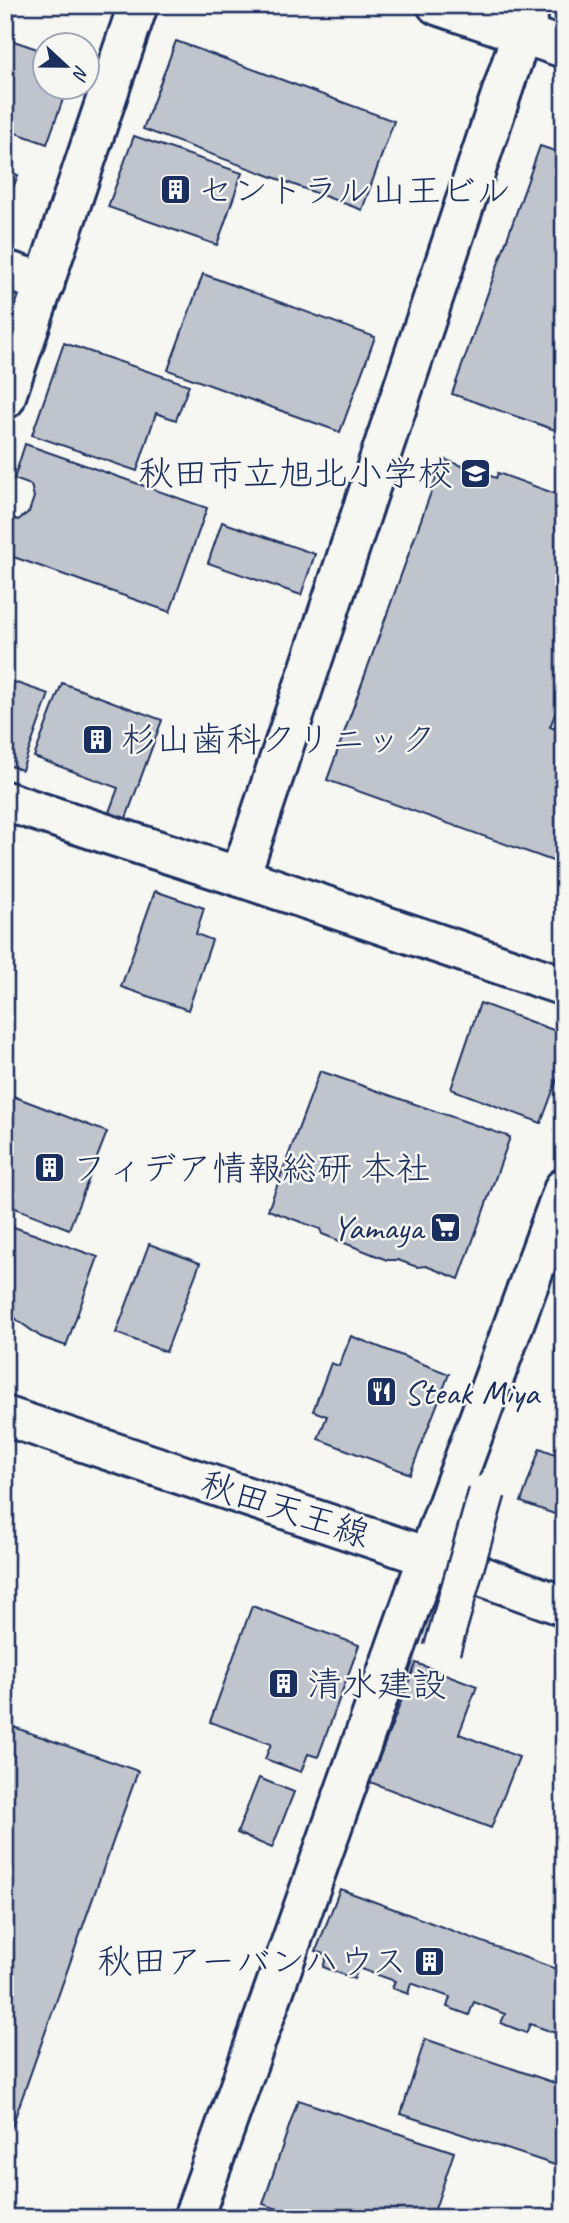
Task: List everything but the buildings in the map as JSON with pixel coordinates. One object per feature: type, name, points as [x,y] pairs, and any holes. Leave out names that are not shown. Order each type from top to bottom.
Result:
[{"type":"street","points":[[5,399],[138,5]]},
{"type":"street","points":[[438,5],[526,20],[564,48]]},
{"type":"street","points":[[240,877],[526,20]]},
{"type":"street","points":[[5,270],[44,283]]},
{"type":"street","points":[[5,801],[564,986]]},
{"type":"street","points":[[193,2218],[428,1557],[564,1188]]},
{"type":"street","name":"秋田天王線","points":[[5,1416],[428,1557],[564,1606]]},
{"type":"street","points":[[442,1650],[487,1492]]},
{"type":"place","name":"セントラル山王ビル","points":[[175,190]]},
{"type":"place","name":"秋田市立旭北小学校","points":[[476,473]]},
{"type":"place","name":"杉山歯科クリニック","points":[[98,739]]},
{"type":"place","name":"フィデア情報総研 本社","points":[[49,1168]]},
{"type":"place","name":"Yamaya","points":[[446,1227]]},
{"type":"place","name":"Steak Miya","points":[[381,1392]]},
{"type":"place","name":"清水建設","points":[[284,1684]]},
{"type":"place","name":"秋田アーバンハウス","points":[[430,1961]]}]
